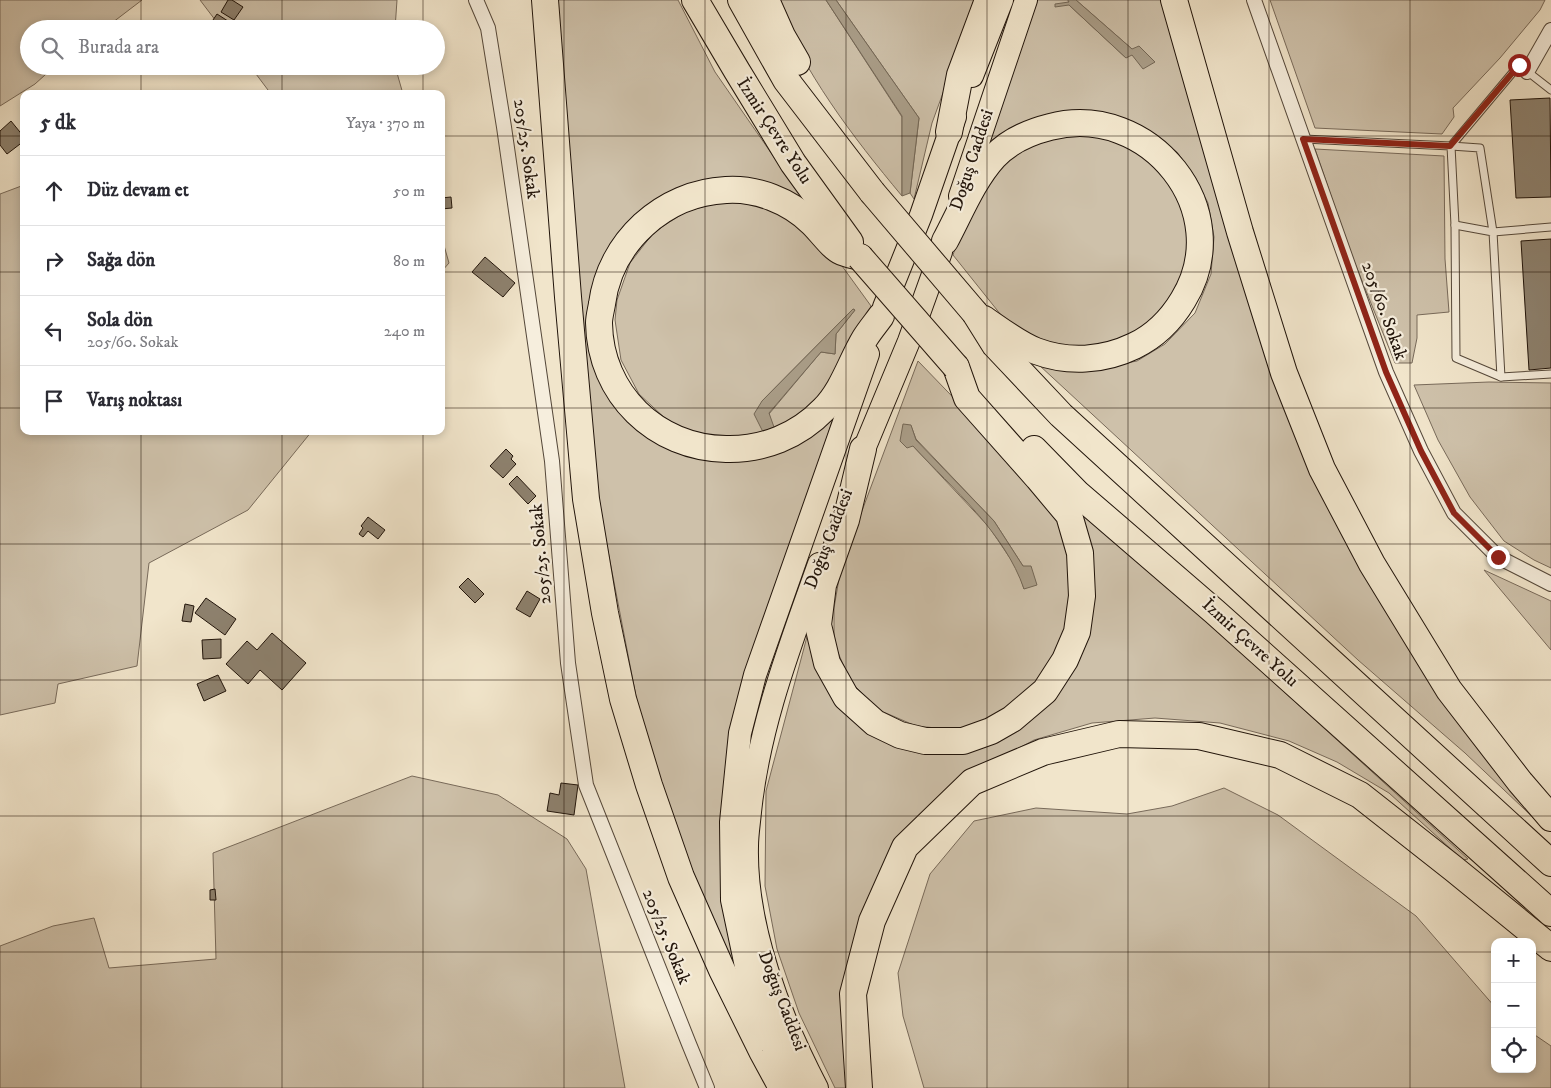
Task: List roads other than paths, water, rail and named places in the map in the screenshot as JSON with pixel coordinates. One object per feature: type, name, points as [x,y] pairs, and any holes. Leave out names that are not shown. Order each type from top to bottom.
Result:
[{"type":"highway","points":[[545,0],[586,499],[605,614],[623,699],[649,785],[681,877],[722,970],[782,1088]]},
{"type":"highway","name":"İzmir Çevre Yolu","points":[[696,0],[736,71],[793,163],[860,257],[956,367],[1077,493],[1223,618],[1551,913]]},
{"type":"highway","points":[[741,0],[786,80],[872,192],[975,313],[995,345],[1061,415],[1551,863]]},
{"type":"highway","points":[[766,0],[782,36],[872,192]]},
{"type":"highway","points":[[949,132],[960,75],[988,0]]},
{"type":"highway","points":[[1174,0],[1248,259],[1284,372],[1322,468],[1372,564],[1449,690],[1520,782],[1551,818]]},
{"type":"highway","points":[[945,241],[978,178],[995,156],[1011,143],[1035,131],[1060,124],[1090,122],[1118,129],[1142,141],[1164,157],[1180,176],[1191,196],[1201,242],[1198,266],[1193,282],[1177,310],[1160,330],[1141,342],[1122,352],[1104,357],[1079,359],[1058,357],[1035,350],[975,313]]},
{"type":"highway","points":[[860,257],[840,251],[811,222],[790,205],[758,192],[728,190],[700,193],[677,202],[652,216],[636,231],[619,253],[604,286],[599,322],[604,358],[617,388],[638,414],[659,432],[691,445],[715,449],[745,450],[772,444],[800,428],[825,409],[838,389],[865,337],[881,316]]},
{"type":"highway","points":[[864,449],[846,520],[824,585],[818,625],[827,663],[846,697],[875,723],[900,735],[925,741],[963,741],[991,731],[1012,719],[1045,691],[1065,660],[1077,632],[1082,596],[1080,554],[1069,515],[967,398],[956,367]]},
{"type":"highway","points":[[859,1088],[853,994],[872,922],[905,846],[972,782],[1042,752],[1119,734],[1199,736],[1280,755],[1360,796],[1551,948]]},
{"type":"main road","name":"Doğuş Caddesi","points":[[796,1088],[771,1035],[748,976],[732,900],[731,822],[740,733],[755,675],[881,316],[921,215],[949,132],[995,22],[1002,0]]},
{"type":"main road","name":"Doğuş Caddesi","points":[[817,1088],[777,998],[763,959],[751,898],[747,846],[752,795],[762,738],[782,668],[821,559],[909,341],[945,241],[1026,0]]},
{"type":"street","name":"205/25. Sokak","points":[[476,0],[488,28],[552,460],[568,663],[586,785],[685,1035],[708,1088]]},
{"type":"street","name":"205/60. Sokak","points":[[1254,0],[1386,372],[1421,451],[1454,513],[1498,557],[1551,584]]},
{"type":"street","points":[[1527,72],[1551,30]]},
{"type":"lane","points":[[1551,90],[1519,65],[1450,146],[1455,225],[1456,358],[1501,377],[1551,374]]},
{"type":"lane","points":[[1303,139],[1480,148],[1493,232],[1501,377]]},
{"type":"lane","points":[[1455,225],[1493,232],[1551,227]]}]
